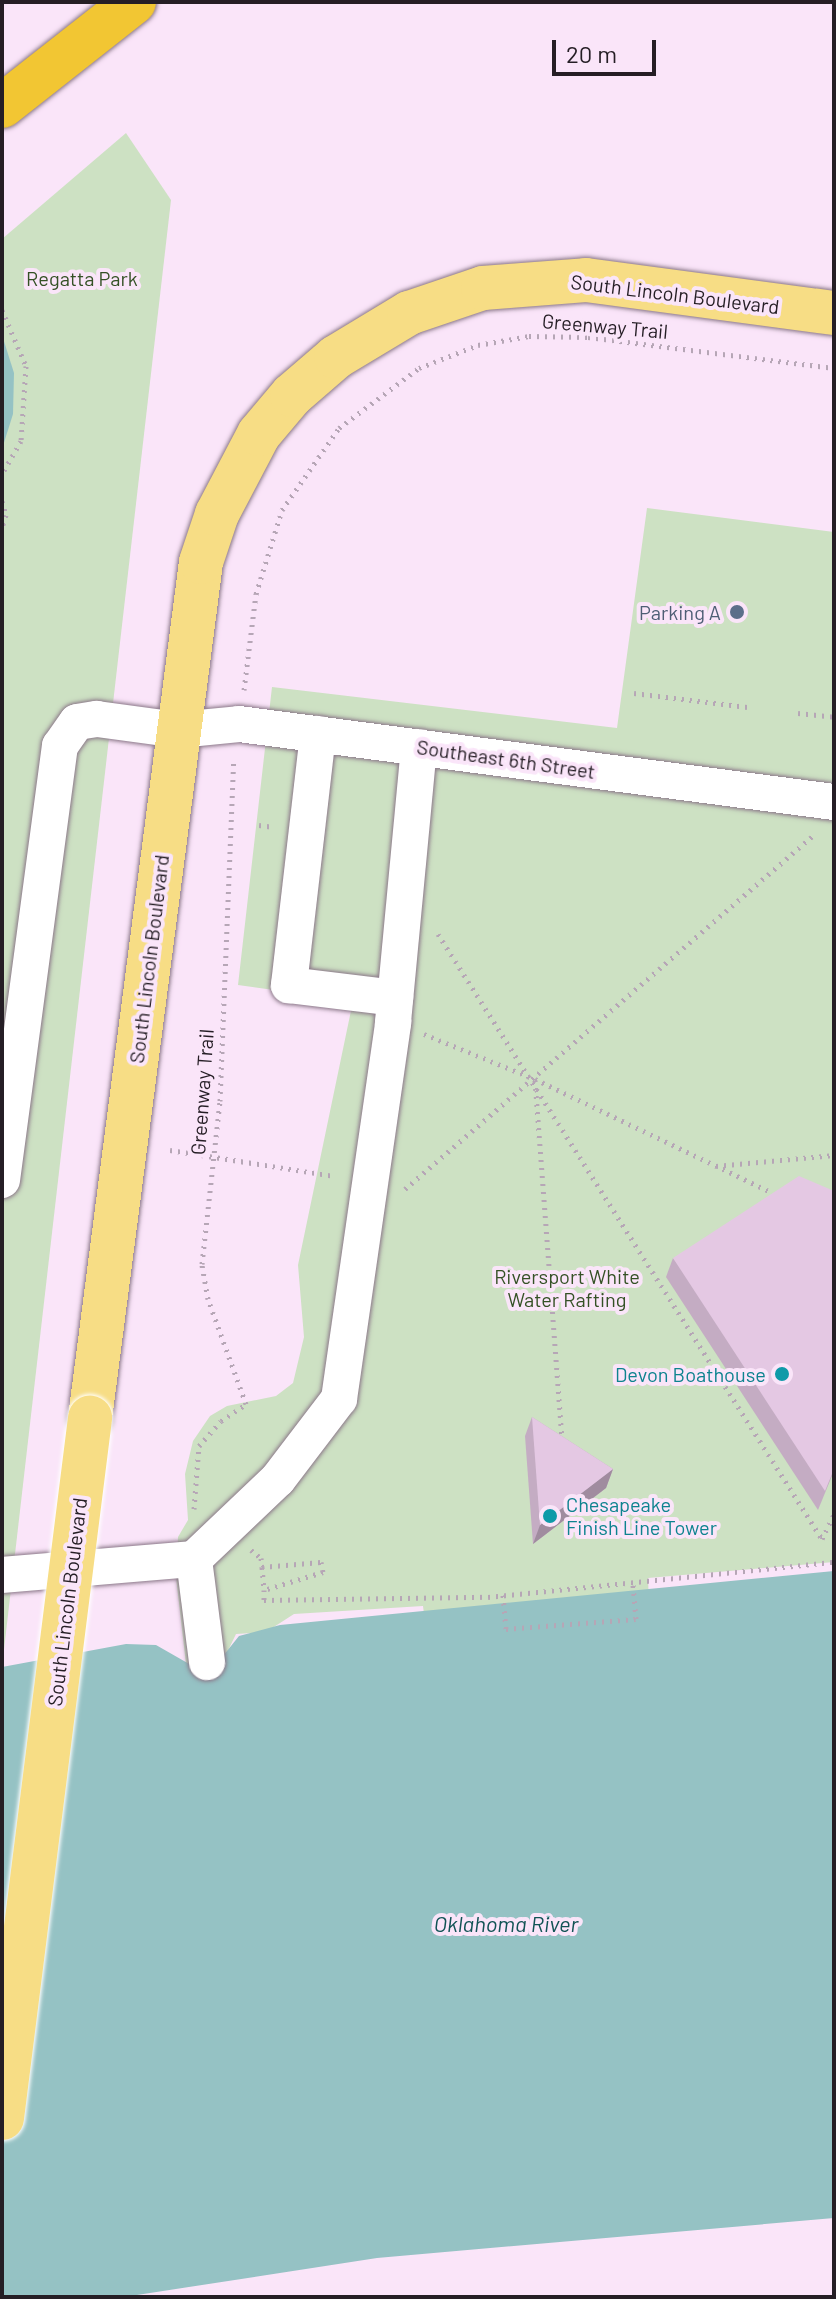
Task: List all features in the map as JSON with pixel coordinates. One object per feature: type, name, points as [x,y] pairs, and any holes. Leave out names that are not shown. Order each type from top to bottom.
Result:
[{"type":"highway","points":[[2,106],[134,2]]},
{"type":"main road","name":"South Lincoln Boulevard","points":[[2,2118],[201,562],[235,475],[292,395],[371,334],[449,298],[530,282],[586,280],[834,313]]},
{"type":"street","name":"Southeast 6th Street","points":[[2,1180],[63,737],[89,719],[178,730],[239,724],[419,747],[828,815]]},
{"type":"street","points":[[318,734],[289,985],[394,1010]]},
{"type":"street","points":[[2,1575],[194,1559],[226,1532],[278,1479],[339,1399],[394,1010],[419,747]]},
{"type":"street","points":[[194,1559],[207,1662]]},
{"type":"path","points":[[2,310],[26,366],[21,441],[2,474]]},
{"type":"path","name":"Greenway Trail","points":[[245,682],[256,594],[282,510],[339,428],[419,368],[478,345],[529,336],[588,337],[834,368]]},
{"type":"path","points":[[2,501],[6,515],[2,527]]},
{"type":"path","points":[[634,693],[747,707]]},
{"type":"path","points":[[798,713],[834,717]]},
{"type":"path","name":"Greenway Trail","points":[[194,1513],[199,1446],[221,1421],[246,1404],[208,1299],[202,1264],[220,1101],[232,775]]},
{"type":"path","points":[[364,1224],[535,1079],[828,815]]},
{"type":"path","points":[[404,883],[535,1079],[822,1539],[834,1514]]},
{"type":"path","points":[[394,1010],[771,1192]]},
{"type":"path","points":[[535,1079],[562,1445]]},
{"type":"path","points":[[170,1150],[370,1181]]},
{"type":"path","points":[[714,1167],[834,1155]]},
{"type":"path","points":[[226,1532],[261,1558],[264,1600],[503,1595],[834,1562]]},
{"type":"path","points":[[262,1567],[321,1562],[323,1572],[264,1590]]},
{"type":"path","points":[[503,1595],[506,1629],[636,1619],[633,1582]]},
{"type":"green space","name":"Regatta Park","points":[[126,133],[171,200],[2,1667],[2,239]]},
{"type":"green space","name":"Riversport White Water Rafting","points":[[647,508],[834,532],[834,1562],[648,1578],[650,1629],[430,1663],[423,1606],[294,1614],[266,1632],[236,1634],[223,1661],[186,1664],[176,1577],[178,1537],[188,1520],[185,1474],[193,1441],[210,1416],[227,1406],[276,1396],[293,1383],[304,1337],[298,1265],[353,1001],[238,985],[272,687],[617,728]]},
{"type":"water","points":[[2,335],[14,373],[13,414],[2,449]]},
{"type":"water","name":"Oklahoma River","points":[[834,1571],[834,2218],[377,2258],[124,2297],[2,2297],[2,1667],[126,1644],[156,1645],[191,1665],[219,1661],[239,1636],[280,1625]]},
{"type":"building","name":"Devon Boathouse","points":[[799,1176],[834,1191],[834,1469],[825,1491],[673,1258]]},
{"type":"building","points":[[532,1417],[613,1469],[540,1525]]},
{"type":"place","name":"Parking A","points":[[737,612]]},
{"type":"place","name":"Devon Boathouse","points":[[782,1374]]},
{"type":"place","name":"Chesapeake Finish Line Tower","points":[[550,1516]]}]
